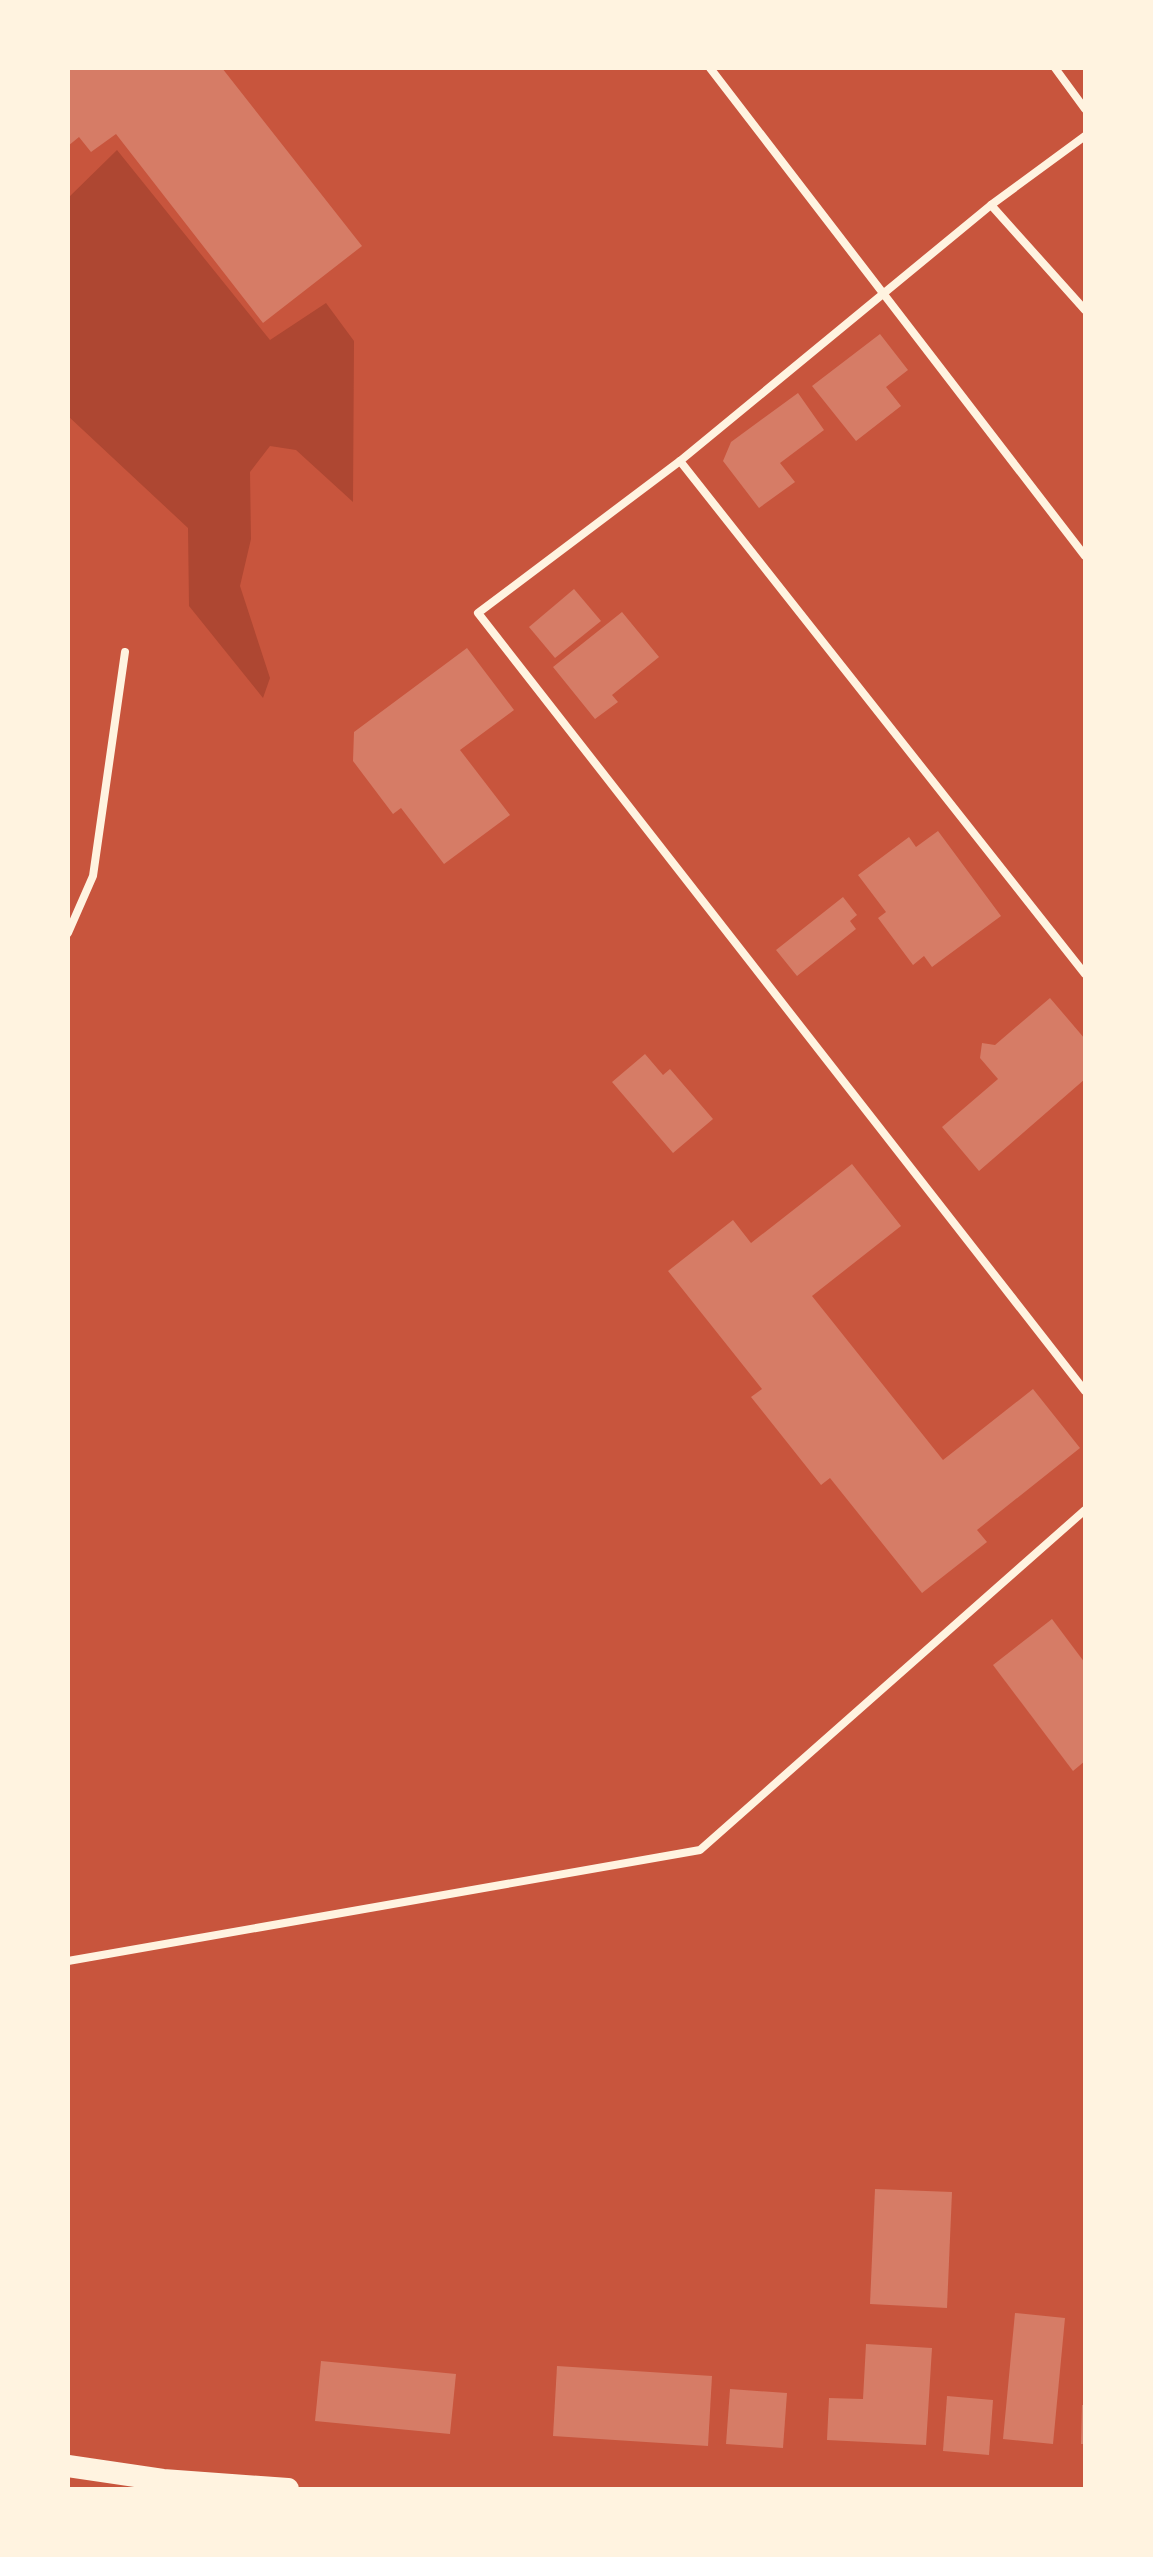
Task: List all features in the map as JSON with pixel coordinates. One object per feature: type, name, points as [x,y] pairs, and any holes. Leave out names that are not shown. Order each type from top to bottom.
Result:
[{"type":"highway","points":[[68,2466],[163,2485],[288,2489]]},
{"type":"street","points":[[710,68],[1085,556]]},
{"type":"street","points":[[1055,68],[1085,109]]},
{"type":"street","points":[[1085,136],[991,205],[680,461],[478,613],[1085,1391]]},
{"type":"street","points":[[991,205],[1085,310]]},
{"type":"street","points":[[680,461],[1085,974]]},
{"type":"street","points":[[68,933],[93,876],[125,652]]},
{"type":"street","points":[[68,1961],[700,1850],[1085,1510]]},
{"type":"shaded area","points":[[117,150],[270,340],[326,303],[354,341],[353,502],[296,450],[270,446],[250,472],[251,539],[240,586],[270,678],[263,698],[189,606],[188,528],[68,416],[68,198]]},
{"type":"building","points":[[68,68],[222,68],[362,246],[263,323],[116,134],[91,152],[79,137],[68,146]]},
{"type":"building","points":[[880,334],[908,370],[886,387],[901,406],[856,441],[812,386]]},
{"type":"building","points":[[798,393],[824,430],[780,463],[795,482],[759,508],[723,461],[731,442]]},
{"type":"building","points":[[574,589],[601,621],[555,658],[529,627]]},
{"type":"building","points":[[622,612],[659,657],[612,695],[618,702],[595,719],[553,667]]},
{"type":"building","points":[[467,648],[514,710],[460,750],[510,815],[444,864],[401,808],[393,814],[353,761],[354,732]]},
{"type":"building","points":[[938,831],[1001,916],[932,967],[924,956],[913,965],[878,918],[886,912],[858,875],[909,837],[916,847]]},
{"type":"building","points":[[843,897],[857,915],[850,921],[856,929],[797,976],[776,950]]},
{"type":"building","points":[[1050,998],[1085,1039],[1085,1079],[979,1171],[942,1127],[998,1079],[980,1058],[982,1043],[995,1045]]},
{"type":"building","points":[[645,1054],[663,1075],[670,1069],[713,1119],[673,1153],[612,1082]]},
{"type":"building","points":[[852,1164],[901,1226],[812,1296],[943,1460],[1033,1389],[1080,1448],[977,1530],[987,1542],[922,1593],[830,1478],[821,1485],[751,1397],[762,1389],[668,1271],[733,1220],[751,1243]]},
{"type":"building","points":[[1052,1619],[1085,1663],[1085,1761],[1073,1771],[993,1665]]},
{"type":"building","points":[[875,2189],[952,2192],[947,2308],[870,2304]]},
{"type":"building","points":[[1015,2313],[1065,2318],[1053,2444],[1003,2439]]},
{"type":"building","points":[[866,2344],[932,2348],[926,2445],[827,2440],[829,2398],[863,2399]]},
{"type":"building","points":[[321,2361],[456,2374],[450,2434],[315,2421]]},
{"type":"building","points":[[557,2366],[712,2376],[708,2446],[553,2436]]},
{"type":"building","points":[[730,2389],[787,2393],[783,2448],[726,2444]]},
{"type":"building","points":[[947,2396],[993,2400],[989,2455],[943,2451]]},
{"type":"building","points":[[1082,2405],[1085,2405],[1085,2444],[1081,2444]]}]
